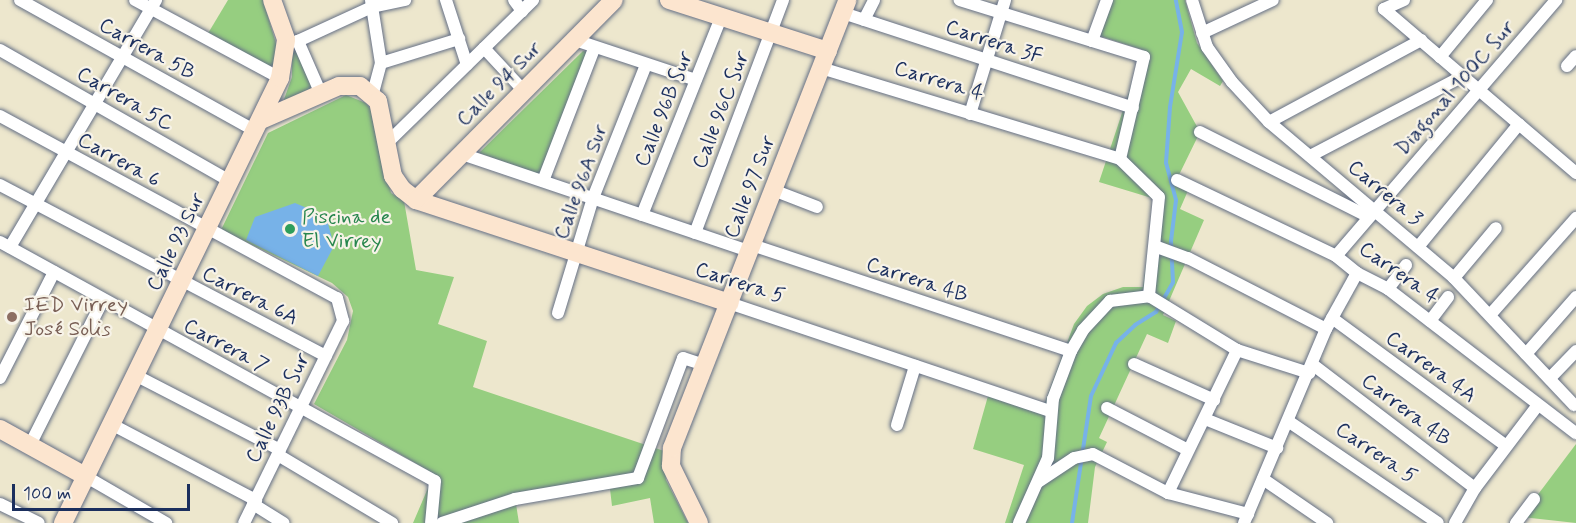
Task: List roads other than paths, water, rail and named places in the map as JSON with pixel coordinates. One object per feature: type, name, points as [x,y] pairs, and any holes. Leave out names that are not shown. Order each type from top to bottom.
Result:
[{"type":"street","name":"Carrera 5B","points":[[20,0],[122,57],[258,126]]},
{"type":"street","points":[[135,0],[154,4],[280,78],[286,39],[272,0]]},
{"type":"street","points":[[321,94],[298,41],[372,4],[405,0]]},
{"type":"street","points":[[446,0],[467,65]]},
{"type":"street","points":[[514,0],[522,11]]},
{"type":"street","points":[[386,144],[533,0]]},
{"type":"street","name":"Calle 94 Sur","points":[[416,200],[615,0]]},
{"type":"street","name":"Carrera 4","points":[[669,0],[771,32],[824,59],[970,114],[1116,159]]},
{"type":"street","name":"Calle 96C Sur","points":[[695,233],[783,0]]},
{"type":"street","points":[[864,20],[874,0]]},
{"type":"street","points":[[960,0],[1004,6],[1092,40],[1144,57],[1133,108],[1116,159],[1160,197],[1160,248],[1151,297],[1110,302],[1083,330],[1071,351],[1050,411],[1048,458],[1019,523]]},
{"type":"street","points":[[1092,40],[1107,0]]},
{"type":"street","name":"Carrera 3","points":[[1192,0],[1202,33],[1232,82],[1269,123],[1310,156],[1372,214],[1418,247],[1454,278],[1551,377],[1574,405]]},
{"type":"street","points":[[1202,33],[1273,0]]},
{"type":"street","points":[[1404,0],[1384,9],[1576,173]]},
{"type":"street","points":[[1440,57],[1487,0]]},
{"type":"street","name":"Diagonal 100C Sur","points":[[1336,256],[1556,0]]},
{"type":"street","points":[[5,245],[35,204],[154,4]]},
{"type":"street","points":[[372,4],[381,63],[373,93]]},
{"type":"street","points":[[970,114],[1004,6]]},
{"type":"street","name":"Carrera 3F","points":[[845,7],[864,20],[1133,108]]},
{"type":"street","name":"Calle 97 Sur","points":[[699,523],[670,460],[845,7]]},
{"type":"street","name":"Calle 96B Sur","points":[[642,215],[722,17]]},
{"type":"street","points":[[381,63],[459,39]]},
{"type":"street","points":[[575,40],[594,49],[696,80]]},
{"type":"street","points":[[1269,123],[1421,40]]},
{"type":"street","points":[[484,48],[524,91]]},
{"type":"street","points":[[543,181],[594,49]]},
{"type":"street","name":"Carrera 5C","points":[[0,50],[231,182]]},
{"type":"street","points":[[1567,66],[1576,56]]},
{"type":"street","name":"Calle 96A Sur","points":[[558,314],[593,198],[645,65]]},
{"type":"street","points":[[1310,156],[1463,76]]},
{"type":"street","name":"Calle 93 Sur","points":[[63,523],[280,78]]},
{"type":"street","points":[[258,126],[321,94],[350,84],[373,93],[380,106],[386,144],[397,183],[416,200]]},
{"type":"street","name":"Carrera 6","points":[[0,116],[207,231],[337,298],[342,309]]},
{"type":"street","points":[[1418,247],[1519,124]]},
{"type":"street","points":[[1200,132],[1372,214]]},
{"type":"street","name":"Carrera 4B","points":[[462,154],[695,233],[750,248],[1071,351]]},
{"type":"street","name":"Carrera 4","points":[[1177,180],[1336,256],[1357,273],[1388,290],[1430,321],[1576,434]]},
{"type":"street","name":"Carrera 6A","points":[[0,185],[181,283],[326,356]]},
{"type":"street","points":[[773,190],[817,207]]},
{"type":"street","name":"Carrera 5","points":[[416,200],[1050,411]]},
{"type":"street","points":[[1490,315],[1576,218]]},
{"type":"street","points":[[1454,278],[1496,228]]},
{"type":"street","name":"Carrera 7","points":[[5,245],[157,331],[435,481],[431,523]]},
{"type":"street","points":[[1160,248],[1179,254],[1326,329]]},
{"type":"street","points":[[1388,290],[1406,265]]},
{"type":"street","points":[[0,378],[54,273]]},
{"type":"street","points":[[1036,484],[1079,456],[1093,454],[1168,493],[1246,518],[1326,329],[1357,273]]},
{"type":"street","name":"Carrera 4B","points":[[1151,297],[1237,350],[1311,368],[1475,488]]},
{"type":"street","points":[[1430,321],[1448,297]]},
{"type":"street","points":[[1526,354],[1576,297]]},
{"type":"street","points":[[30,445],[103,300]]},
{"type":"street","name":"Calle 93B Sur","points":[[244,523],[343,321],[342,309]]},
{"type":"street","name":"Carrera 4A","points":[[1332,318],[1506,447]]},
{"type":"street","points":[[1168,493],[1237,350]]},
{"type":"street","points":[[1551,377],[1576,351]]},
{"type":"street","points":[[442,523],[515,499],[638,478],[683,357],[705,365]]},
{"type":"street","points":[[1134,364],[1214,400]]},
{"type":"street","points":[[897,425],[915,366]]},
{"type":"street","points":[[135,375],[279,452],[392,523]]},
{"type":"street","points":[[1455,523],[1475,488],[1538,405]]},
{"type":"street","points":[[1107,408],[1188,450]]},
{"type":"street","points":[[1204,419],[1277,448]]},
{"type":"street","name":"Carrera 5","points":[[1288,421],[1437,523]]},
{"type":"street","points":[[111,424],[254,502],[284,523]]},
{"type":"street","points":[[0,429],[166,523]]},
{"type":"street","points":[[1263,479],[1327,523]]},
{"type":"street","points":[[1516,523],[1534,499]]},
{"type":"street","points":[[0,504],[39,523]]},
{"type":"street","points":[[137,523],[143,510]]},
{"type":"water","name":"Piscina de El Virrey","points":[[295,203],[326,216],[334,246],[318,276],[246,240],[255,217]]},
{"type":"waterway","points":[[1072,523],[1091,396],[1116,343],[1135,325],[1156,312],[1173,282],[1171,241],[1176,200],[1166,163],[1170,107],[1182,32],[1176,0]]},
{"type":"place","name":"Piscina de El Virrey","points":[[290,229]]},
{"type":"place","name":"IED Virrey José Solis","points":[[12,317]]}]
